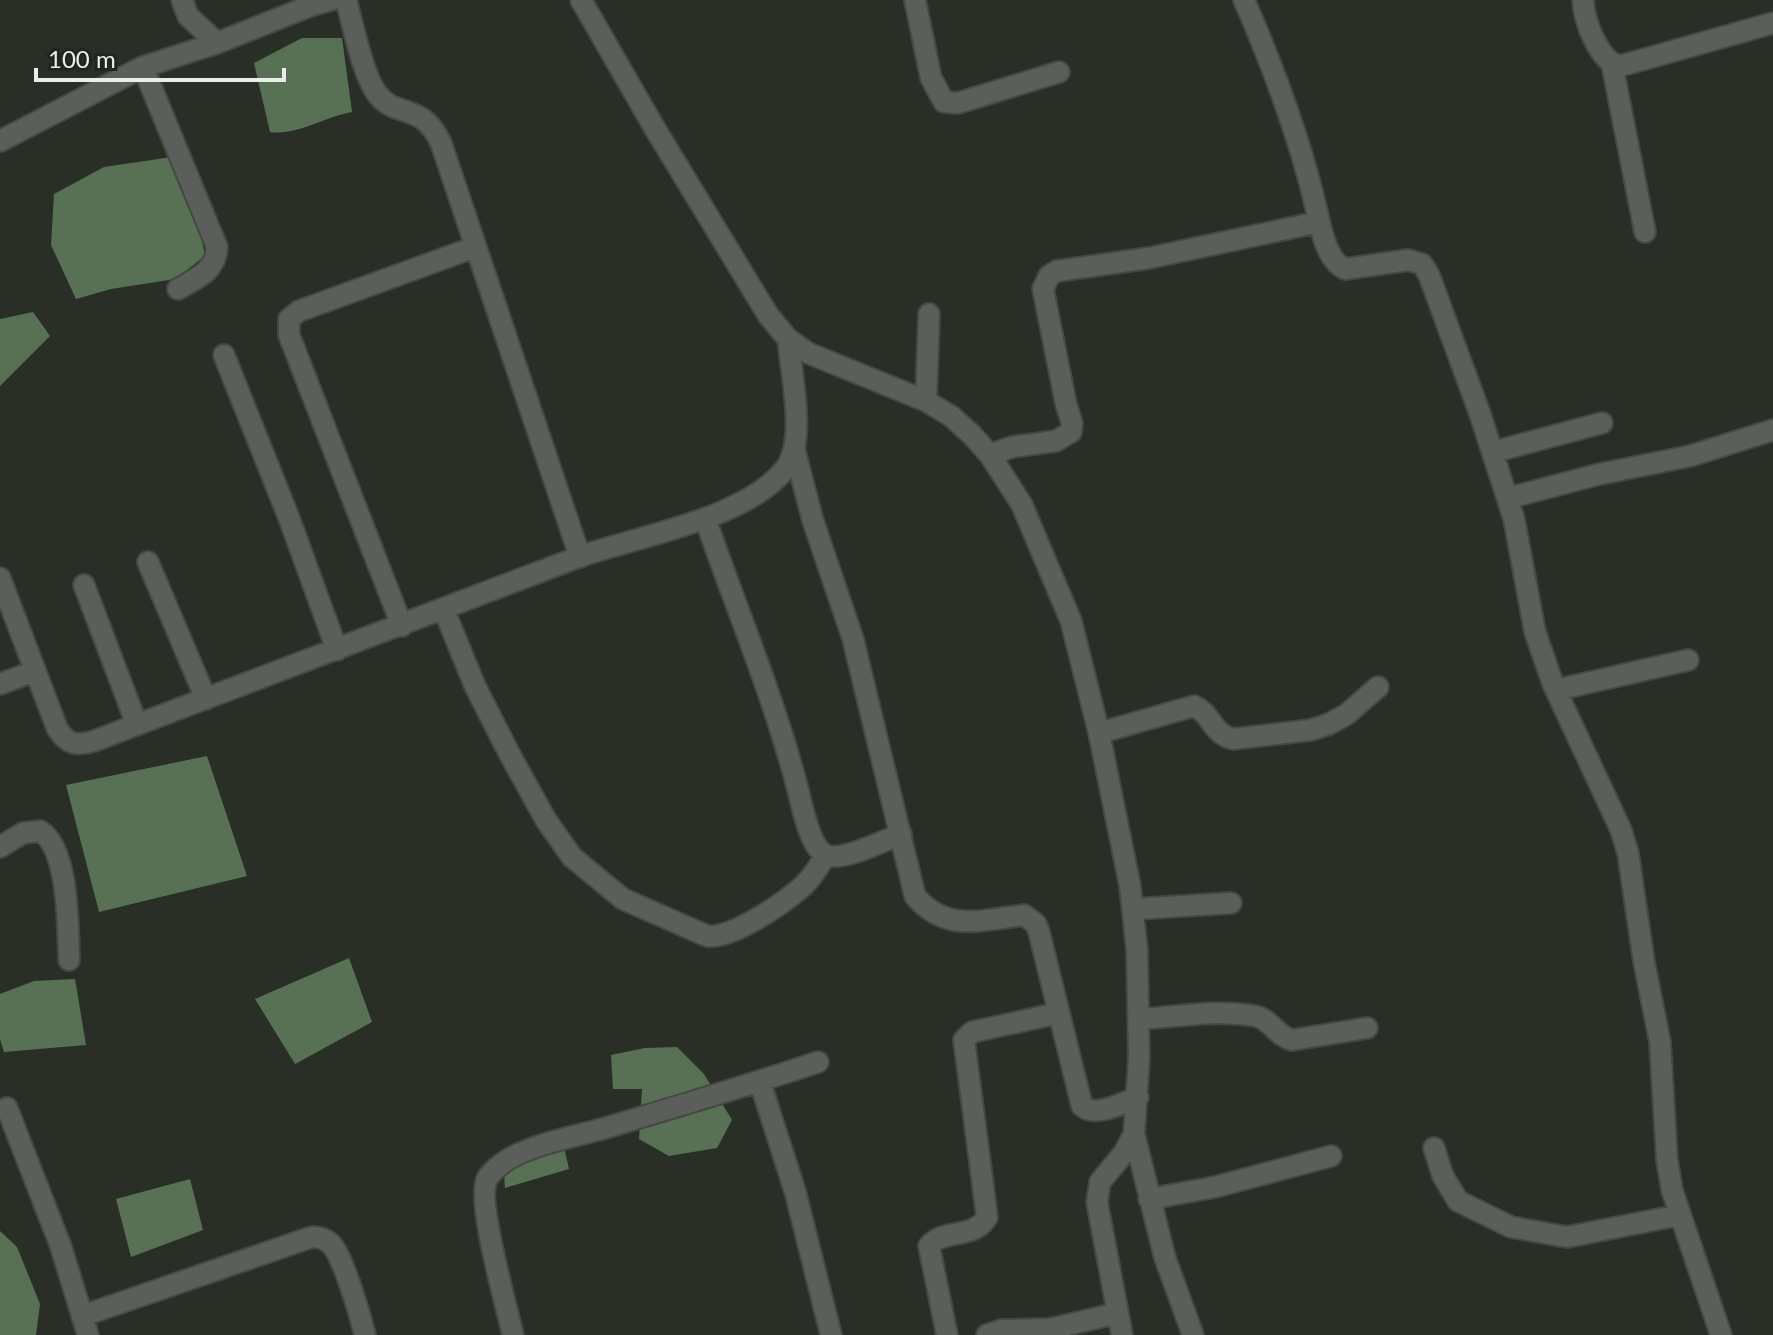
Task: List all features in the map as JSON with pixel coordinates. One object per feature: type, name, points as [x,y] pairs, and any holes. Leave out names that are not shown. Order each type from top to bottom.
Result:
[{"type":"street","points":[[182,0],[188,16],[217,43]]},
{"type":"street","points":[[0,141],[143,67],[331,0]]},
{"type":"street","points":[[346,0],[370,80],[379,97],[414,112],[434,128],[580,557]]},
{"type":"street","points":[[581,0],[752,291],[788,339],[808,353],[926,401],[951,416],[990,455],[1022,505],[1071,621],[1099,733],[1134,909],[1139,1019],[1134,1134],[1165,1258],[1193,1335]]},
{"type":"street","points":[[915,0],[931,78],[944,102],[958,103],[1059,72]]},
{"type":"street","points":[[1244,0],[1289,110],[1305,158],[1319,222],[1332,258],[1345,269],[1408,260],[1422,264],[1493,452],[1508,498],[1535,632],[1556,690],[1616,816],[1628,853],[1663,1063],[1667,1160],[1680,1215],[1721,1335]]},
{"type":"street","points":[[1583,0],[1587,21],[1605,57],[1612,64],[1620,66],[1773,23]]},
{"type":"street","points":[[1612,64],[1645,232]]},
{"type":"street","points":[[143,67],[217,247],[214,263],[207,273],[178,289]]},
{"type":"street","points":[[990,455],[1012,447],[1056,441],[1071,432],[1072,423],[1043,289],[1049,276],[1057,271],[1149,258],[1319,222]]},
{"type":"street","points":[[402,626],[289,335],[289,319],[299,311],[475,247]]},
{"type":"street","points":[[926,401],[929,314]]},
{"type":"street","points":[[788,339],[795,452],[813,521],[853,639],[915,896],[927,910],[941,918],[962,922],[1024,915],[1036,924],[1082,1106],[1095,1112],[1138,1097]]},
{"type":"street","points":[[224,355],[273,475],[337,650]]},
{"type":"street","points":[[1493,452],[1602,423]]},
{"type":"street","points":[[1508,498],[1600,474],[1690,456],[1773,430]]},
{"type":"street","points":[[0,578],[57,728],[67,742],[77,745],[580,557],[705,518],[739,504],[769,486],[786,468],[795,452]]},
{"type":"street","points":[[705,518],[785,741],[806,821],[816,846],[831,857],[849,854],[901,834]]},
{"type":"street","points":[[148,562],[206,699]]},
{"type":"street","points":[[84,585],[137,725]]},
{"type":"street","points":[[444,610],[475,686],[546,820],[572,857],[623,899],[715,937],[737,929],[802,886],[826,855]]},
{"type":"street","points":[[1556,690],[1688,660]]},
{"type":"street","points":[[0,684],[35,671]]},
{"type":"street","points":[[1099,733],[1194,706],[1202,710],[1223,737],[1233,739],[1311,730],[1347,714],[1378,687]]},
{"type":"street","points":[[0,847],[30,831],[40,831],[53,844],[67,909],[69,960]]},
{"type":"street","points":[[1134,909],[1231,903]]},
{"type":"street","points":[[947,1335],[929,1246],[934,1240],[974,1231],[983,1225],[987,1217],[964,1040],[972,1032],[1059,1013]]},
{"type":"street","points":[[1139,1019],[1225,1014],[1255,1016],[1267,1020],[1281,1035],[1292,1040],[1367,1028]]},
{"type":"street","points":[[513,1335],[489,1229],[485,1192],[486,1180],[499,1167],[511,1157],[546,1145],[818,1062]]},
{"type":"street","points":[[760,1082],[795,1191],[831,1335]]},
{"type":"street","points":[[7,1108],[61,1247],[85,1325],[312,1237],[319,1237],[335,1248],[359,1333]]},
{"type":"street","points":[[1122,1335],[1097,1202],[1100,1182],[1124,1153],[1134,1134]]},
{"type":"street","points":[[1434,1148],[1448,1188],[1458,1201],[1511,1227],[1567,1237],[1680,1215]]},
{"type":"street","points":[[1149,1199],[1215,1187],[1331,1156]]},
{"type":"street","points":[[987,1335],[1002,1330],[1050,1329],[1118,1313]]},
{"type":"shaded area","points":[[302,38],[342,38],[352,112],[300,129],[270,132],[254,63]]},
{"type":"shaded area","points":[[172,157],[194,201],[205,256],[175,279],[111,289],[76,299],[51,245],[54,194],[104,167]]},
{"type":"shaded area","points":[[33,312],[50,336],[0,386],[0,319]]},
{"type":"shaded area","points":[[207,756],[247,876],[99,912],[66,785]]},
{"type":"shaded area","points":[[349,958],[372,1022],[295,1064],[255,999]]},
{"type":"shaded area","points":[[75,979],[86,1045],[4,1052],[0,1039],[0,994],[34,981]]},
{"type":"shaded area","points":[[677,1047],[704,1074],[732,1120],[717,1148],[669,1156],[639,1139],[642,1089],[613,1089],[611,1055],[645,1048]]},
{"type":"shaded area","points":[[564,1147],[569,1169],[505,1188],[503,1161]]},
{"type":"shaded area","points":[[190,1179],[203,1230],[131,1257],[116,1199]]},
{"type":"shaded area","points":[[0,1231],[17,1247],[40,1304],[36,1335],[0,1335]]}]
